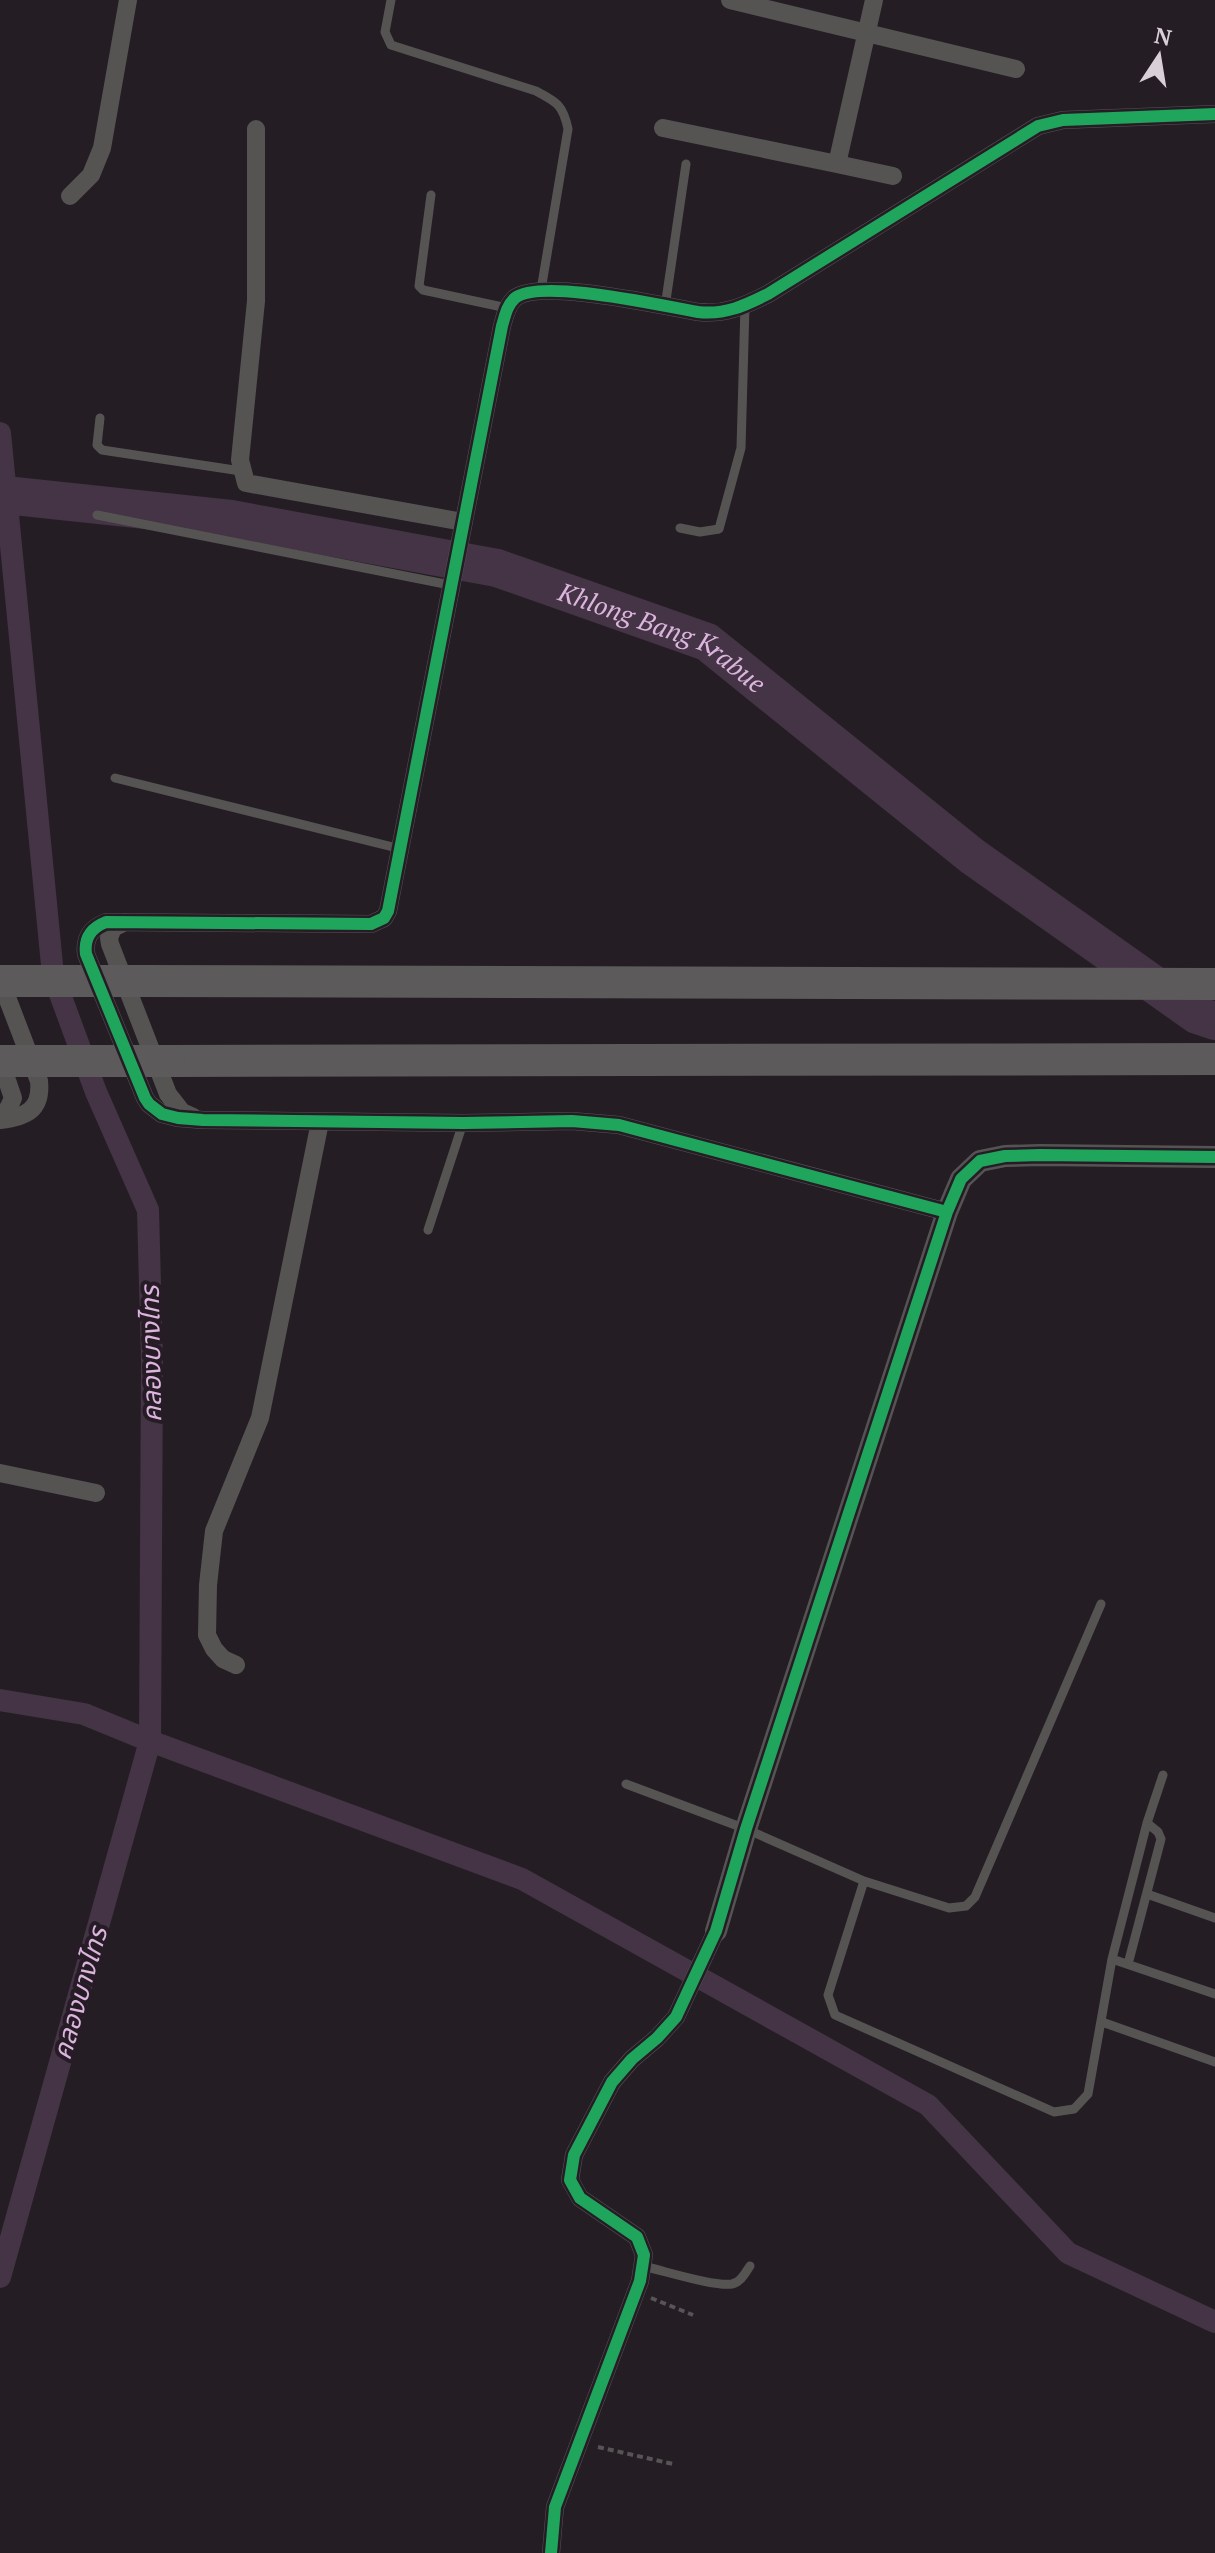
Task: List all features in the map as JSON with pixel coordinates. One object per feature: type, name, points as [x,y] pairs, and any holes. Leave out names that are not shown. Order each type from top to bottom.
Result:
[{"type":"highway","points":[[0,980],[1215,984]]},
{"type":"highway","points":[[0,1060],[1215,1059]]},
{"type":"street","points":[[70,196],[91,175],[102,148],[128,0]]},
{"type":"street","points":[[730,0],[1016,69]]},
{"type":"street","points":[[837,164],[874,0]]},
{"type":"street","points":[[947,1212],[619,1125],[572,1121],[203,1120],[170,1116],[149,1104],[86,954],[87,938],[97,926],[106,922],[371,924],[384,918],[401,849],[502,326],[507,308],[513,300],[526,292],[541,290],[713,314],[745,306],[1038,126],[1063,120],[1215,114]]},
{"type":"street","points":[[663,128],[893,176]]},
{"type":"street","points":[[256,129],[256,301],[242,433],[241,471],[246,483],[461,529]]},
{"type":"street","points":[[125,922],[110,932],[110,944],[168,1094],[182,1112],[203,1120]]},
{"type":"street","points":[[0,980],[40,1089],[40,1098],[32,1110],[16,1118],[0,1117]]},
{"type":"street","points":[[0,1060],[13,1098],[0,1117]]},
{"type":"street","points":[[236,1665],[223,1659],[207,1635],[214,1531],[260,1418],[320,1122]]},
{"type":"street","points":[[551,2553],[555,2507],[636,2292],[644,2255],[637,2237],[580,2198],[570,2180],[574,2155],[612,2082],[676,2017],[716,1931],[746,1829],[947,1212],[961,1179],[980,1161],[1005,1156],[1215,1157]]},
{"type":"street","points":[[0,1473],[96,1493]]},
{"type":"lane","points":[[391,0],[385,32],[391,45],[536,91],[555,101],[565,112],[568,129],[541,290]]},
{"type":"lane","points":[[665,307],[686,164]]},
{"type":"lane","points":[[431,195],[419,286],[423,290],[507,308]]},
{"type":"lane","points":[[680,528],[712,531],[719,529],[723,517],[741,448],[745,306]]},
{"type":"lane","points":[[100,418],[97,445],[102,450],[241,471]]},
{"type":"lane","points":[[97,515],[451,578]]},
{"type":"lane","points":[[115,778],[401,849]]},
{"type":"lane","points":[[428,1230],[463,1123]]},
{"type":"lane","points":[[626,1784],[746,1829],[864,1881],[949,1908],[966,1906],[975,1897],[1101,1604]]},
{"type":"lane","points":[[864,1881],[828,1995],[835,2015],[1054,2112],[1074,2109],[1088,2094],[1112,1959],[1147,1823],[1163,1775]]},
{"type":"lane","points":[[1128,1964],[1161,1839],[1147,1823]]},
{"type":"lane","points":[[1147,1894],[1215,1918]]},
{"type":"lane","points":[[1112,1959],[1215,1994]]},
{"type":"lane","points":[[1102,2022],[1215,2062]]},
{"type":"lane","points":[[642,2266],[733,2284],[750,2266]]},
{"type":"path","points":[[636,2292],[693,2315]]},
{"type":"path","points":[[580,2442],[673,2464]]},
{"type":"waterway","name":"คลองบางไทร","points":[[0,433],[53,975],[96,1092],[148,1210],[152,1360],[150,1741],[0,2277]]},
{"type":"waterway","name":"Khlong Bang Krabue","points":[[5,495],[231,519],[497,568],[707,642],[972,856],[1197,1015],[1215,1021]]},
{"type":"waterway","points":[[0,1700],[84,1714],[522,1879],[928,2105],[1068,2253],[1215,2322]]},
{"type":"cycle path","points":[[947,1212],[619,1125],[572,1121],[203,1120],[162,1114],[145,1098],[86,954],[87,938],[96,927],[106,922],[371,924],[384,918],[388,911],[502,326],[508,307],[515,298],[529,293],[575,292],[698,312],[734,309],[768,294],[1038,126],[1063,120],[1215,114]]},
{"type":"cycle path","points":[[551,2553],[555,2507],[640,2281],[644,2255],[637,2237],[580,2198],[570,2180],[574,2155],[612,2082],[676,2017],[716,1931],[746,1829],[947,1212],[961,1179],[980,1161],[1005,1156],[1215,1157]]}]
